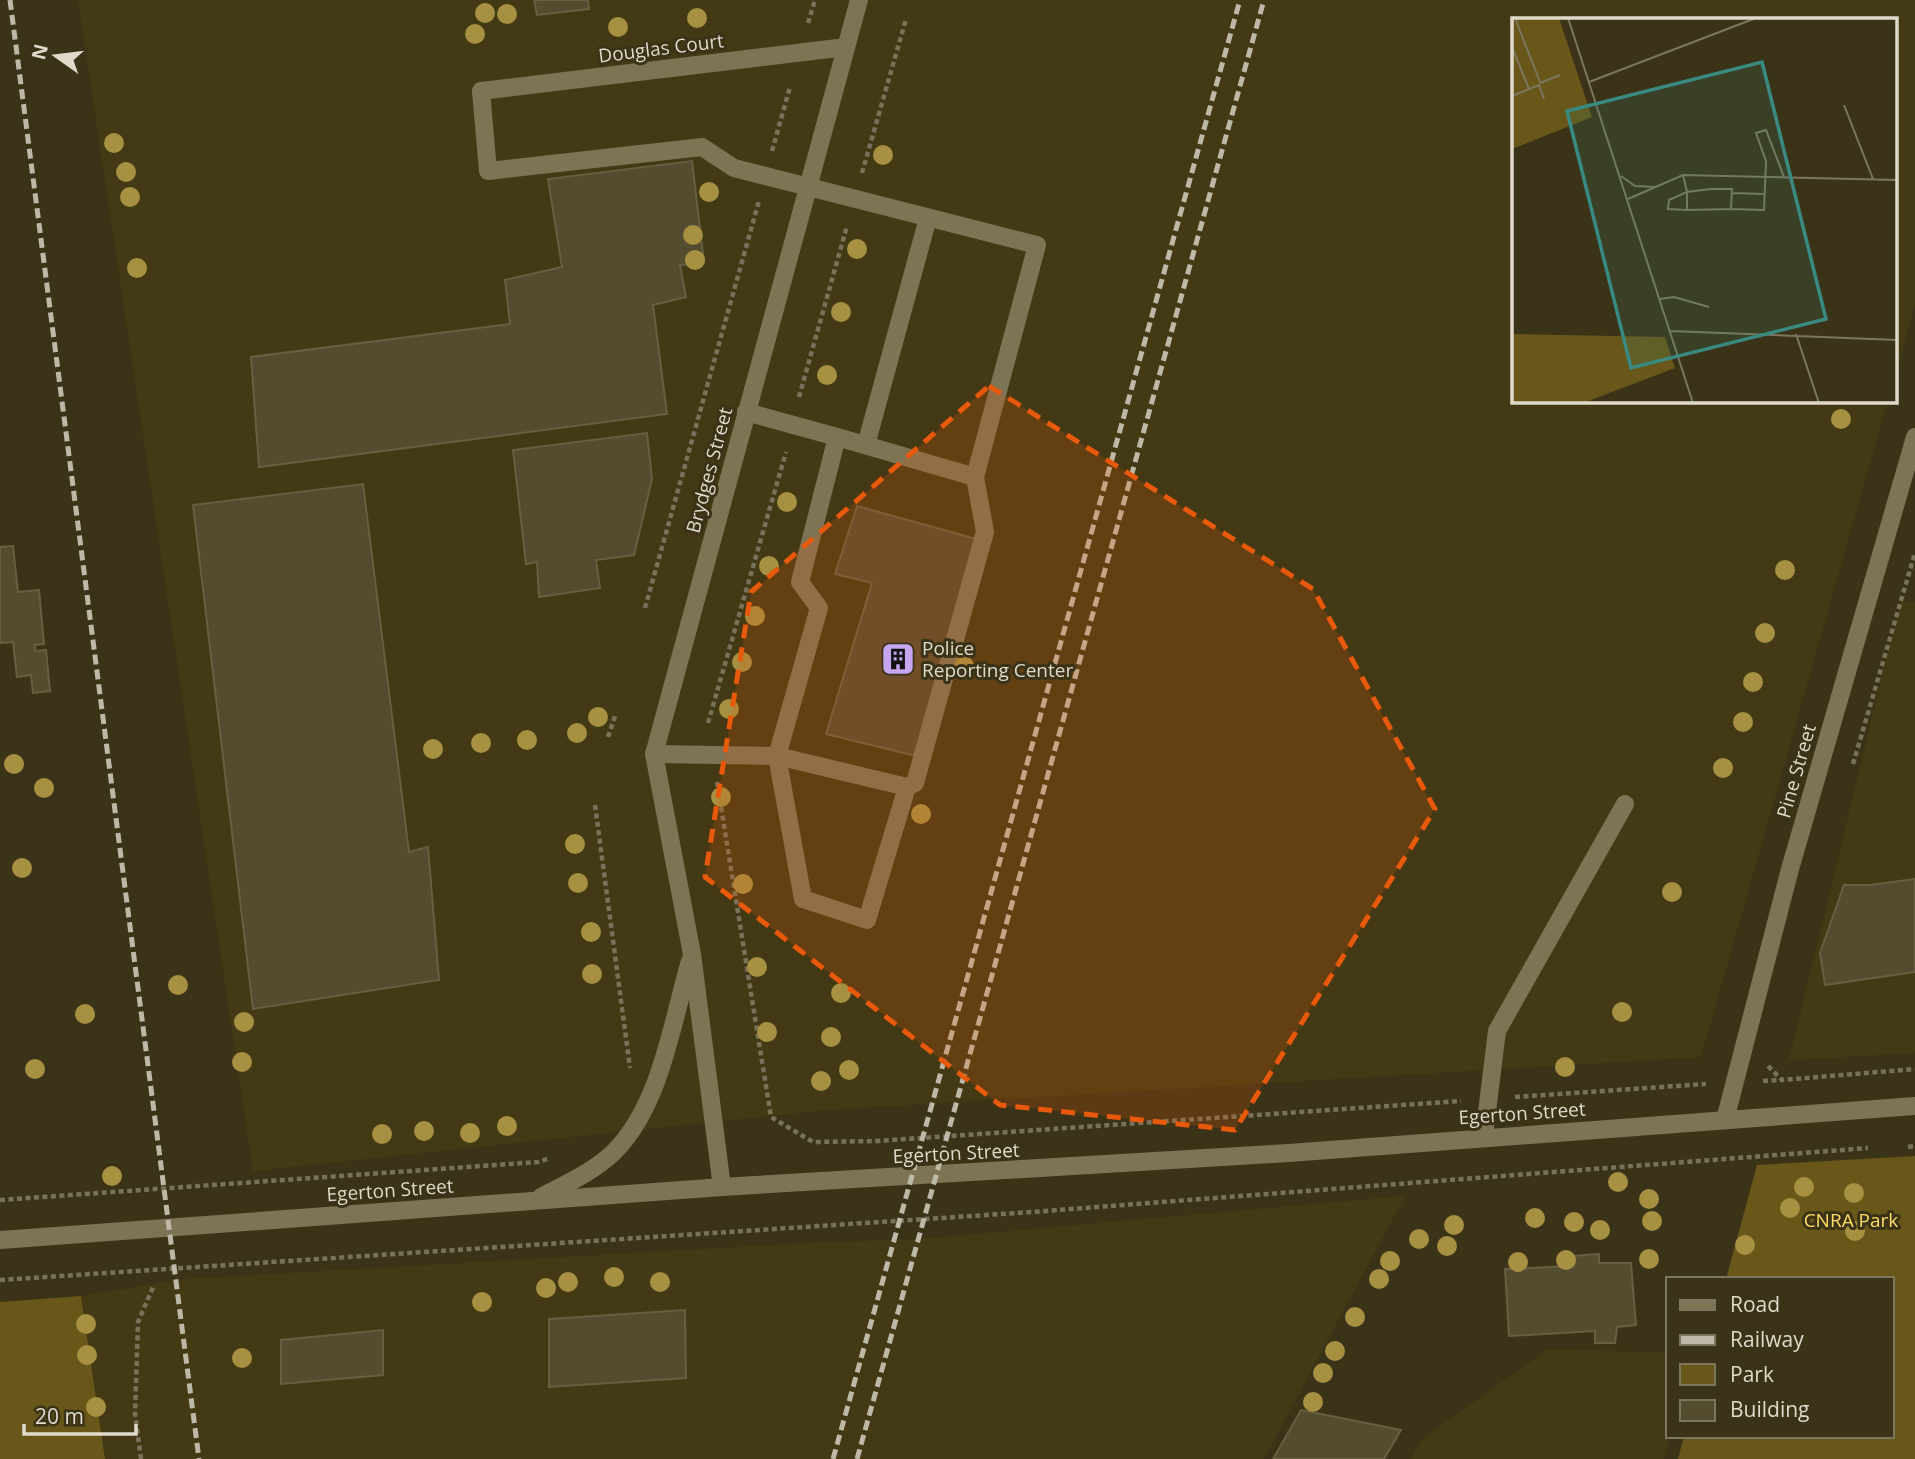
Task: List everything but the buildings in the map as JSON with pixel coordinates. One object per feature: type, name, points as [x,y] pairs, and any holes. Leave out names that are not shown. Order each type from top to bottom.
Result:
[{"type":"street","name":"Brydges Street","points":[[722,1187],[692,954],[654,754],[859,0]]},
{"type":"street","name":"Douglas Court","points":[[807,188],[734,168],[702,147],[488,172],[481,90],[846,47]]},
{"type":"street","points":[[654,754],[777,756],[906,787],[915,783],[985,532],[975,477],[1037,245],[807,188]]},
{"type":"street","points":[[866,445],[928,218]]},
{"type":"street","points":[[746,412],[975,477]]},
{"type":"street","points":[[837,437],[800,582],[820,608],[777,756],[803,899],[867,920],[906,787]]},
{"type":"street","name":"Pine Street","points":[[1725,1120],[1790,869],[1915,437]]},
{"type":"street","points":[[1484,1136],[1491,1099],[1497,1031],[1625,804]]},
{"type":"street","points":[[535,1200],[586,1174],[614,1152],[644,1109],[655,1084],[692,954]]},
{"type":"street","name":"Egerton Street","points":[[0,1240],[535,1200],[1048,1169],[1915,1106]]},
{"type":"path","points":[[808,25],[815,0]]},
{"type":"path","points":[[862,174],[906,19]]},
{"type":"path","points":[[771,157],[790,88]]},
{"type":"path","points":[[645,608],[761,194]]},
{"type":"path","points":[[799,397],[850,213]]},
{"type":"path","points":[[708,723],[787,447]]},
{"type":"path","points":[[608,737],[615,716]]},
{"type":"path","points":[[717,781],[771,1117],[813,1142],[900,1139],[1915,1069]]},
{"type":"path","points":[[595,805],[631,1073]]},
{"type":"path","points":[[1772,1071],[1782,1080]]},
{"type":"path","points":[[1908,1147],[1915,1146]]},
{"type":"path","points":[[0,1280],[852,1224],[1868,1148]]},
{"type":"path","points":[[0,1200],[538,1162],[561,1155]]},
{"type":"path","points":[[141,1459],[135,1414],[138,1322],[154,1285]]},
{"type":"highlighted area","points":[[989,386],[1313,589],[1435,809],[1235,1130],[1000,1105],[705,877],[751,592]]},
{"type":"shaded area","points":[[78,0],[1915,0],[1915,305],[1898,365],[1898,18],[1512,18],[1512,402],[1888,402],[1701,1057],[825,1110],[253,1171]]},
{"type":"shaded area","points":[[1900,602],[1915,602],[1915,1053],[1789,1060]]},
{"type":"shaded area","points":[[1405,1196],[1264,1459],[105,1459],[81,1296],[186,1279],[918,1239]]},
{"type":"shaded area","points":[[1547,1350],[1666,1352],[1666,1438],[1669,1438],[1664,1459],[1411,1459],[1423,1438]]},
{"type":"green space","name":"CNRA Park","points":[[1915,1156],[1915,1459],[1678,1459],[1683,1438],[1894,1438],[1894,1277],[1727,1277],[1757,1165]]},
{"type":"green space","points":[[81,1296],[105,1459],[0,1459],[0,1302]]},
{"type":"railway","points":[[10,0],[199,1459]]},
{"type":"railway","points":[[833,1459],[1240,0]]},
{"type":"railway","points":[[857,1459],[1264,0]]},
{"type":"place","name":"Police Reporting Center","points":[[898,659]]}]
